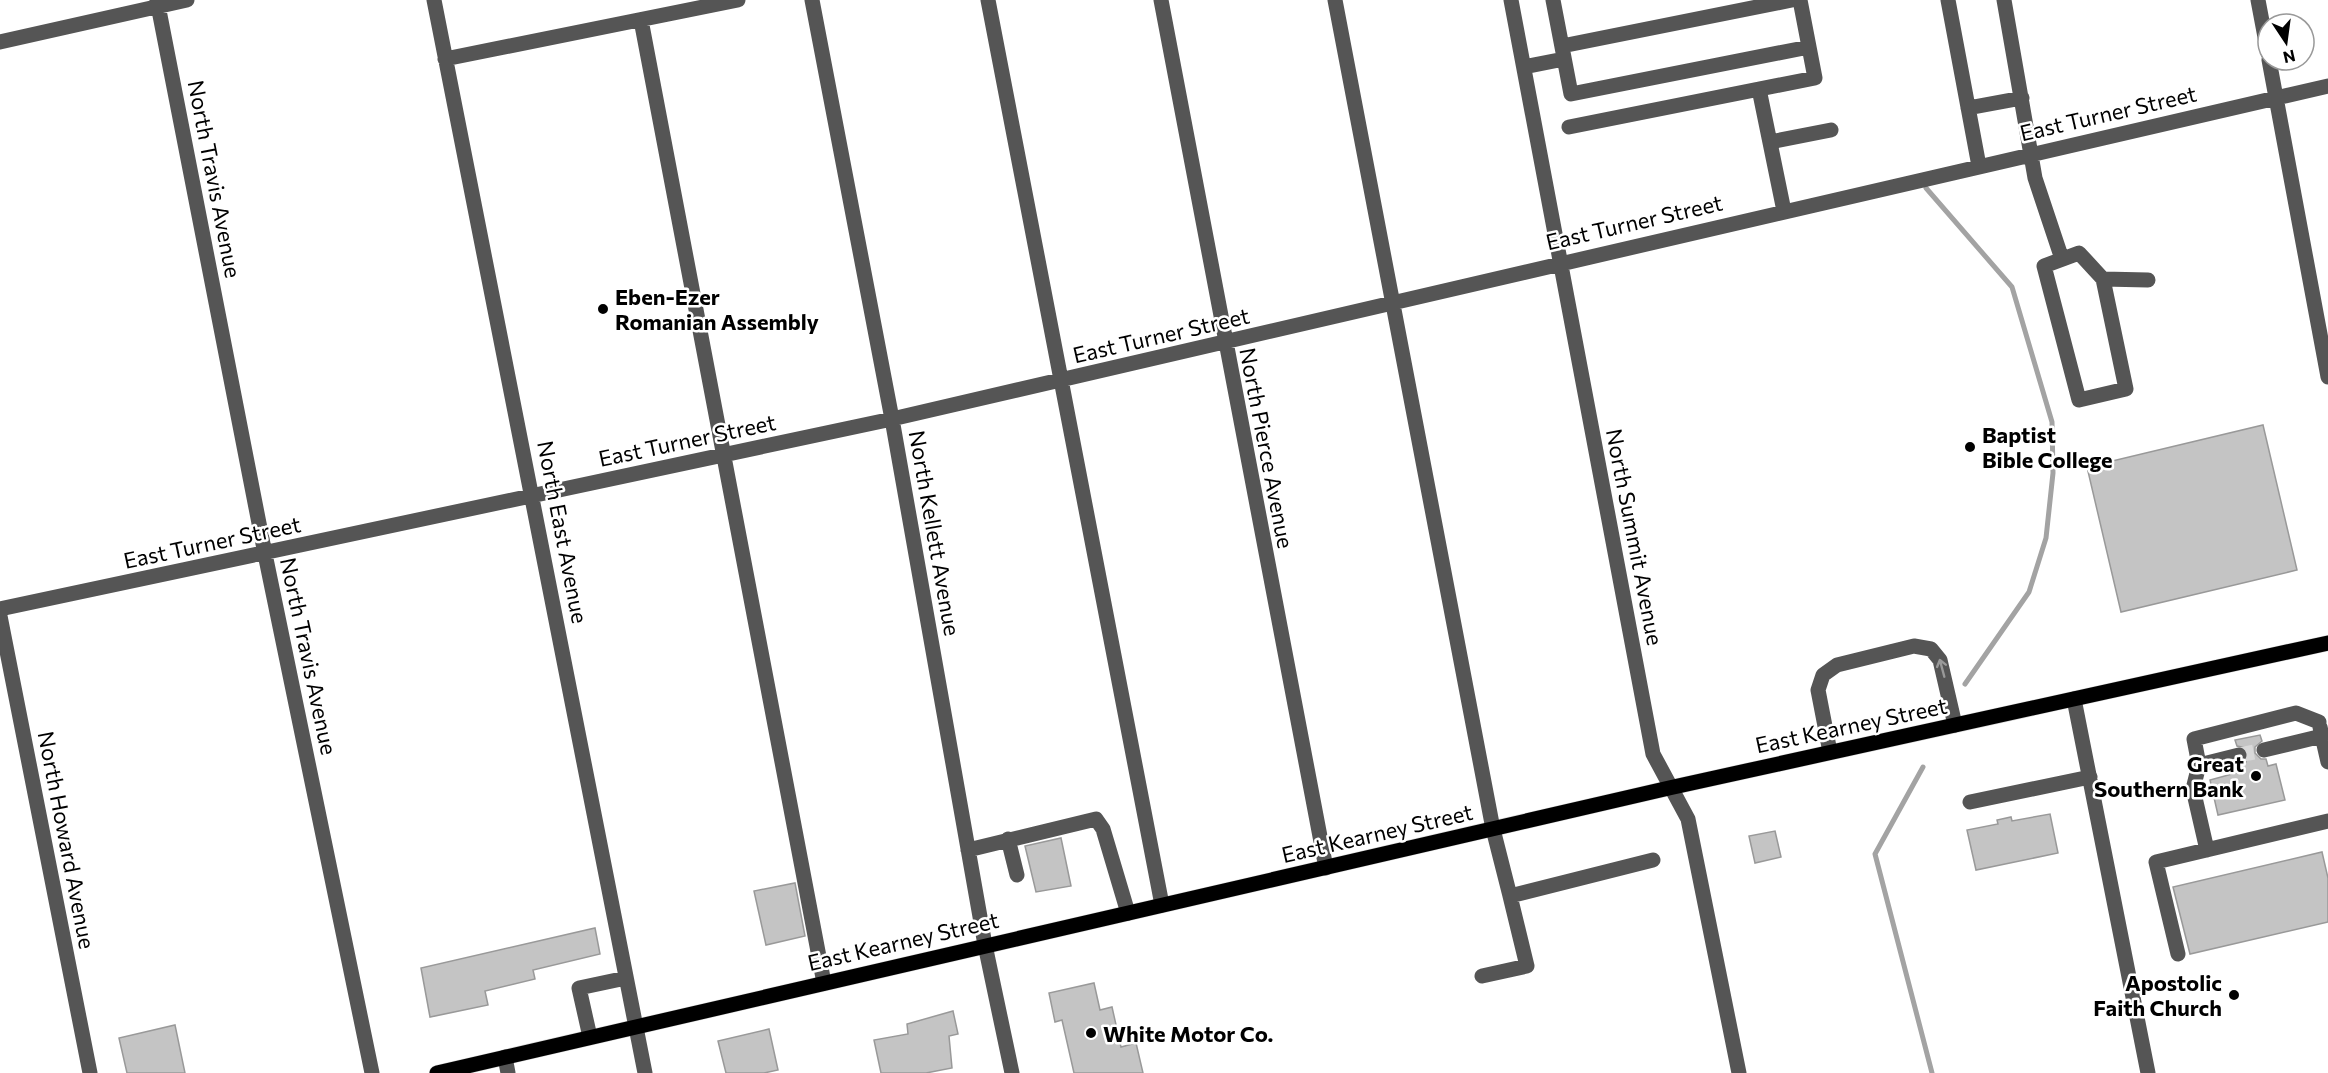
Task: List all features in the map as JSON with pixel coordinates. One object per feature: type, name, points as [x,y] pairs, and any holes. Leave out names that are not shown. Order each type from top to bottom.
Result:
[{"type":"main road","name":"East Kearney Street","points":[[437,1073],[1669,788],[2328,643]]},
{"type":"street","points":[[0,42],[158,3],[187,0]]},
{"type":"street","name":"North East Avenue","points":[[434,0],[645,1073]]},
{"type":"street","points":[[445,59],[738,0]]},
{"type":"street","name":"North Kellett Avenue","points":[[812,0],[892,419],[985,945],[1012,1073]]},
{"type":"street","points":[[988,0],[1063,380],[1162,905]]},
{"type":"street","name":"North Pierce Avenue","points":[[1161,0],[1224,344],[1326,868]]},
{"type":"street","points":[[1335,0],[1492,829],[1527,966],[1482,976]]},
{"type":"street","name":"North Summit Avenue","points":[[1511,0],[1653,754],[1669,788],[1688,819],[1739,1073]]},
{"type":"street","points":[[1552,0],[1571,94],[1809,47]]},
{"type":"street","points":[[1524,67],[1563,52],[1792,0]]},
{"type":"street","points":[[1569,127],[1815,78],[1800,0]]},
{"type":"street","points":[[1948,0],[1979,166]]},
{"type":"street","points":[[2004,0],[2035,178],[2062,259]]},
{"type":"street","name":"North Travis Avenue","points":[[158,3],[265,554],[372,1073]]},
{"type":"street","points":[[641,20],[824,983]]},
{"type":"street","points":[[2272,72],[2328,377]]},
{"type":"street","name":"East Turner Street","points":[[0,609],[892,419],[1224,344],[1561,262],[2328,86]]},
{"type":"street","points":[[1760,89],[1784,211]]},
{"type":"street","points":[[1968,108],[2022,98]]},
{"type":"street","points":[[1770,142],[1831,130]]},
{"type":"street","points":[[2079,252],[2103,279],[2126,389],[2079,400],[2044,266],[2079,252]]},
{"type":"street","points":[[2103,279],[2148,280]]},
{"type":"street","name":"North Howard Avenue","points":[[0,616],[90,1073]]},
{"type":"street","points":[[1830,752],[1818,690],[1823,675],[1837,665],[1914,646],[1931,649],[1940,660],[1955,725]]},
{"type":"street","points":[[2074,699],[2148,1073]]},
{"type":"street","points":[[2207,850],[2193,789],[2199,765],[2194,739],[2296,713],[2325,739]]},
{"type":"street","points":[[2264,750],[2325,739]]},
{"type":"street","points":[[2199,765],[2239,755]]},
{"type":"street","points":[[1970,802],[2090,777]]},
{"type":"street","points":[[968,850],[1096,819],[1103,829],[1128,913]]},
{"type":"street","points":[[2178,954],[2156,862],[2328,821]]},
{"type":"street","points":[[1008,839],[1017,875]]},
{"type":"street","points":[[1510,896],[1653,860]]},
{"type":"street","points":[[590,1037],[579,988],[626,978]]},
{"type":"street","points":[[505,1057],[508,1073]]},
{"type":"building","points":[[2263,425],[2297,570],[2121,612],[2087,467]]},
{"type":"building","name":"Great Southern Bank","points":[[2260,735],[2262,741],[2255,747],[2255,753],[2261,759],[2266,759],[2268,766],[2276,764],[2285,800],[2218,815],[2210,780],[2243,771],[2241,765],[2246,762],[2249,753],[2246,748],[2237,746],[2235,740]]},
{"type":"building","points":[[2050,814],[2058,853],[1976,870],[1967,830],[1998,824],[1997,820],[2011,817],[2012,821]]},
{"type":"building","points":[[1775,831],[1781,857],[1755,863],[1749,836]]},
{"type":"building","points":[[1061,838],[1071,886],[1036,892],[1025,846]]},
{"type":"building","points":[[2322,852],[2328,878],[2328,922],[2190,954],[2173,887]]},
{"type":"building","points":[[795,883],[805,936],[766,945],[754,891]]},
{"type":"building","points":[[595,928],[600,954],[533,970],[535,979],[485,991],[488,1005],[430,1017],[421,968]]},
{"type":"building","name":"White Motor Co.","points":[[1094,983],[1100,1010],[1112,1007],[1121,1047],[1136,1043],[1143,1073],[1074,1073],[1062,1020],[1055,1022],[1049,993]]},
{"type":"building","points":[[953,1011],[958,1034],[949,1036],[952,1068],[926,1073],[881,1073],[874,1040],[908,1034],[907,1024]]},
{"type":"building","points":[[175,1025],[185,1073],[127,1073],[119,1038]]},
{"type":"building","points":[[769,1029],[778,1070],[764,1073],[726,1073],[718,1041]]},
{"type":"waterway","points":[[1926,188],[2012,287],[2052,422],[2053,473],[2046,538],[2029,592],[1965,684]]},
{"type":"waterway","points":[[1923,767],[1875,854],[1932,1073]]},
{"type":"tunnel","points":[[2239,755],[2264,750]]},
{"type":"place","name":"Eben-Ezer Romanian Assembly","points":[[603,309]]},
{"type":"place","name":"Baptist Bible College","points":[[1970,447]]},
{"type":"place","name":"Great Southern Bank","points":[[2256,776]]},
{"type":"place","name":"Apostolic Faith Church","points":[[2234,995]]},
{"type":"place","name":"White Motor Co.","points":[[1091,1033]]}]
